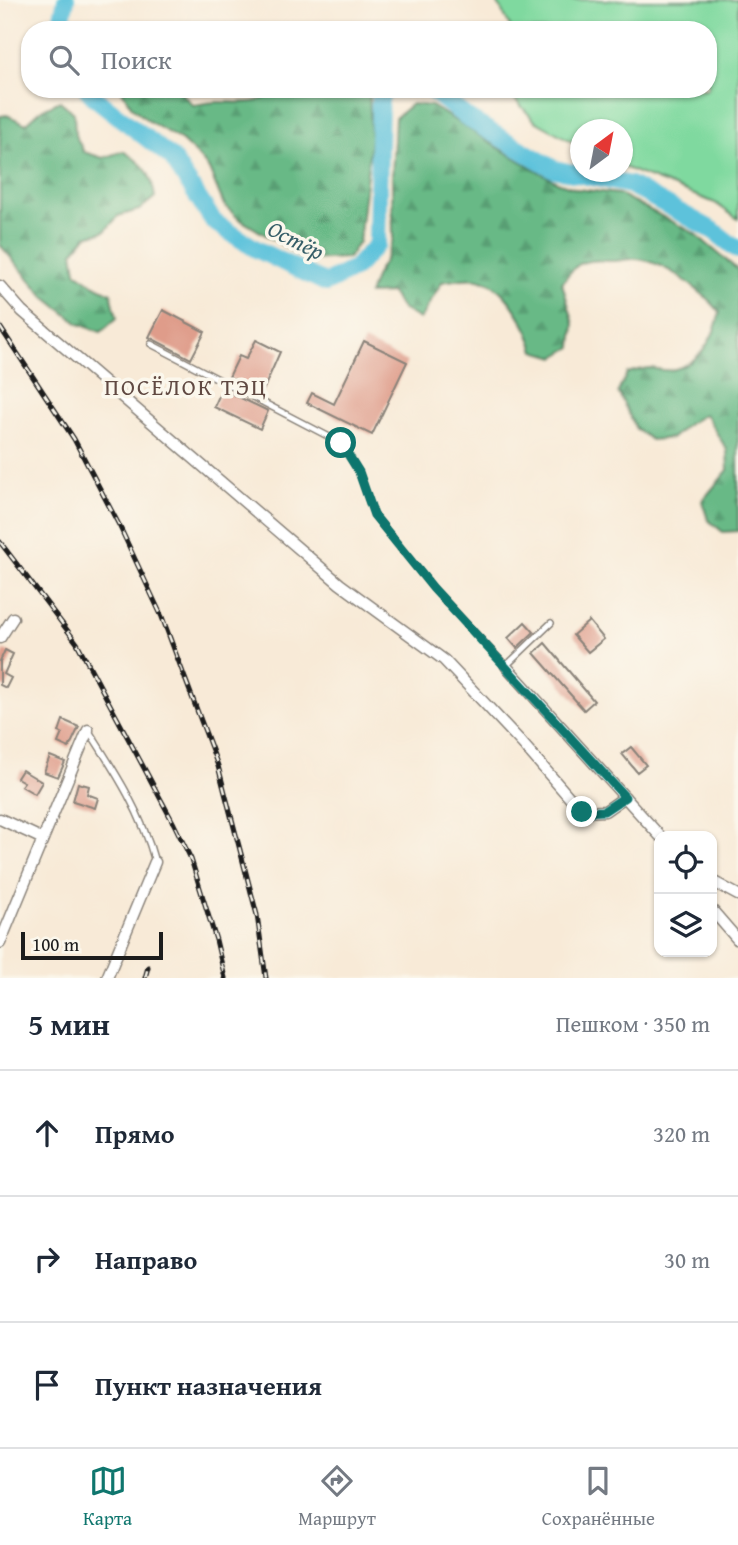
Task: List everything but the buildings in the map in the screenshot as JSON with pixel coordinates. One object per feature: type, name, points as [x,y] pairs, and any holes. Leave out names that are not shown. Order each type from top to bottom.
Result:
[{"type":"street","points":[[0,286],[22,312],[340,584],[444,660],[582,812],[604,811],[625,797]]},
{"type":"street","points":[[0,638],[13,618]]},
{"type":"street","points":[[506,666],[656,831]]},
{"type":"street","points":[[0,943],[88,730]]},
{"type":"street","points":[[0,820],[43,839]]},
{"type":"street","points":[[107,978],[155,862]]},
{"type":"street","points":[[717,883],[738,895]]},
{"type":"street","points":[[717,916],[738,940]]},
{"type":"lane","points":[[151,344],[341,443],[359,472],[374,515],[433,588],[506,666],[551,623]]},
{"type":"lane","points":[[88,730],[121,781],[147,834],[155,862]]},
{"type":"green space","points":[[496,0],[738,0],[738,219],[715,203],[633,171],[633,119],[570,119],[570,140],[535,121],[514,98],[717,98],[717,21],[507,21]]},
{"type":"green space","points":[[126,98],[186,98],[193,105],[256,101],[264,98],[369,98],[371,138],[359,242],[348,258],[307,260],[239,219],[224,205],[209,169],[197,155],[182,141],[147,120],[132,107]]},
{"type":"green space","points":[[60,101],[74,113],[75,135],[84,152],[103,158],[123,151],[145,169],[155,197],[139,210],[118,216],[105,231],[86,236],[73,252],[76,272],[111,293],[117,318],[101,332],[79,324],[45,297],[0,245],[0,116],[7,115],[26,124],[41,110]]},
{"type":"green space","points":[[412,104],[432,106],[557,182],[577,189],[619,194],[694,233],[738,270],[738,531],[723,532],[708,520],[702,501],[728,470],[727,450],[705,414],[672,438],[651,440],[636,429],[618,392],[627,373],[648,368],[667,370],[690,362],[704,349],[714,331],[720,312],[703,295],[669,270],[645,260],[634,259],[588,261],[577,265],[562,283],[574,324],[572,347],[555,357],[535,351],[528,332],[509,301],[485,281],[469,279],[442,282],[420,319],[402,309],[391,293],[369,294],[393,239],[395,118]]},
{"type":"waterway","name":"Остёр","points":[[61,21],[66,0]]},
{"type":"waterway","name":"Остёр","points":[[95,98],[172,158],[214,222],[256,249],[326,283],[355,268],[377,244],[381,98]]},
{"type":"waterway","name":"Остёр","points":[[442,98],[469,119],[554,169],[630,185],[714,231],[738,250]]},
{"type":"railway","points":[[0,327],[74,439],[119,525],[162,617],[218,766],[257,915],[266,978]]},
{"type":"railway","points":[[0,542],[77,643],[174,824],[191,859],[225,978]]},
{"type":"railway","points":[[145,978],[148,967]]},
{"type":"district","name":"ПОСЁЛОК ТЭЦ","points":[[186,387]]},
{"type":"route","points":[[341,443],[359,472],[374,515],[433,588],[625,797],[604,811],[582,812]]}]
